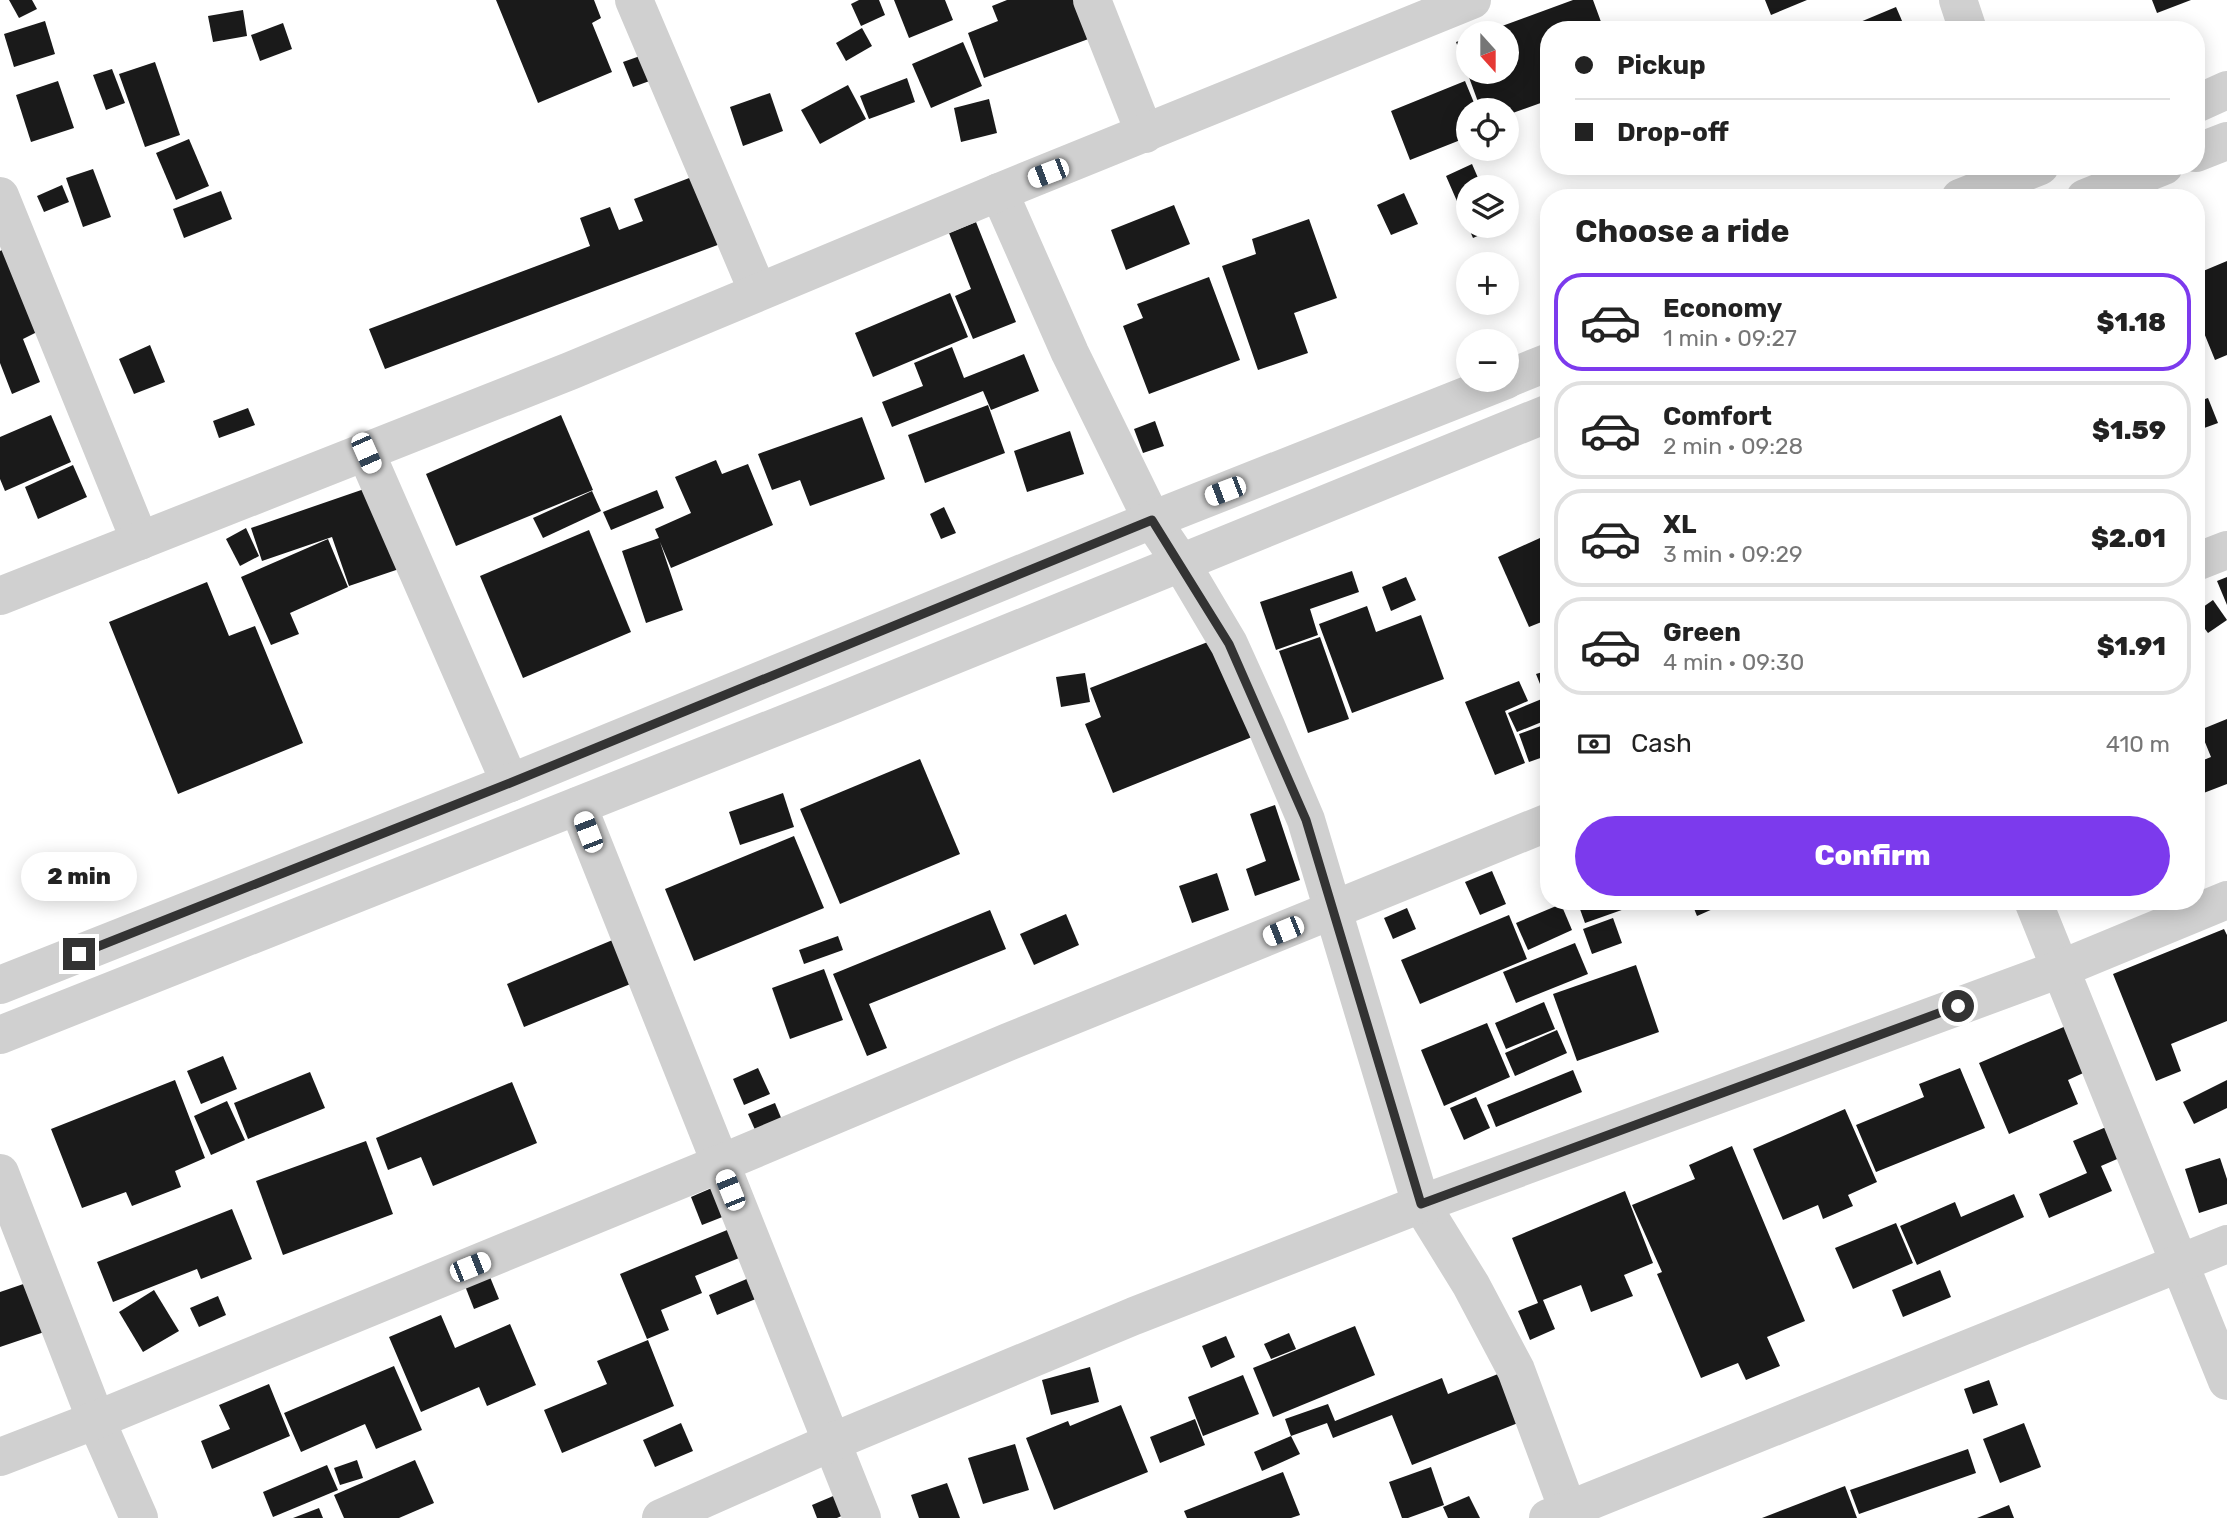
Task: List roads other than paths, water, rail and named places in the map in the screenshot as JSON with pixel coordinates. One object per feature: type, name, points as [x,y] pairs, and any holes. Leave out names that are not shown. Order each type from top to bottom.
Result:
[{"type":"street","points":[[634,0],[758,292]]},
{"type":"street","points":[[1092,0],[1145,134]]},
{"type":"street","points":[[0,596],[557,377],[999,192],[1472,0]]},
{"type":"street","points":[[1958,0],[1965,21]]},
{"type":"street","points":[[2205,100],[2227,90]]},
{"type":"street","points":[[2205,150],[2227,141]]},
{"type":"street","points":[[2107,189],[2142,175]]},
{"type":"street","points":[[1987,189],[2023,177]]},
{"type":"street","points":[[999,192],[1070,353],[1152,520],[1229,644],[1266,726],[1306,820],[1421,1204],[1471,1285],[1516,1370],[1562,1515],[2227,1244]]},
{"type":"street","points":[[0,195],[140,541]]},
{"type":"street","points":[[1519,375],[1540,366]]},
{"type":"street","points":[[0,985],[510,783],[1152,520],[1476,392]]},
{"type":"street","points":[[0,1035],[578,806],[1540,417]]},
{"type":"street","points":[[366,453],[510,783]]},
{"type":"street","points":[[2205,559],[2227,550]]},
{"type":"street","points":[[578,806],[862,1518]]},
{"type":"street","points":[[0,1457],[96,1420],[1008,1042],[1540,826]]},
{"type":"street","points":[[2205,909],[2227,900]]},
{"type":"street","points":[[2037,910],[2227,1381]]},
{"type":"street","points":[[661,1518],[832,1442],[1134,1316],[1421,1204],[2060,969],[2203,910]]},
{"type":"street","points":[[0,1173],[96,1420],[139,1518]]}]
